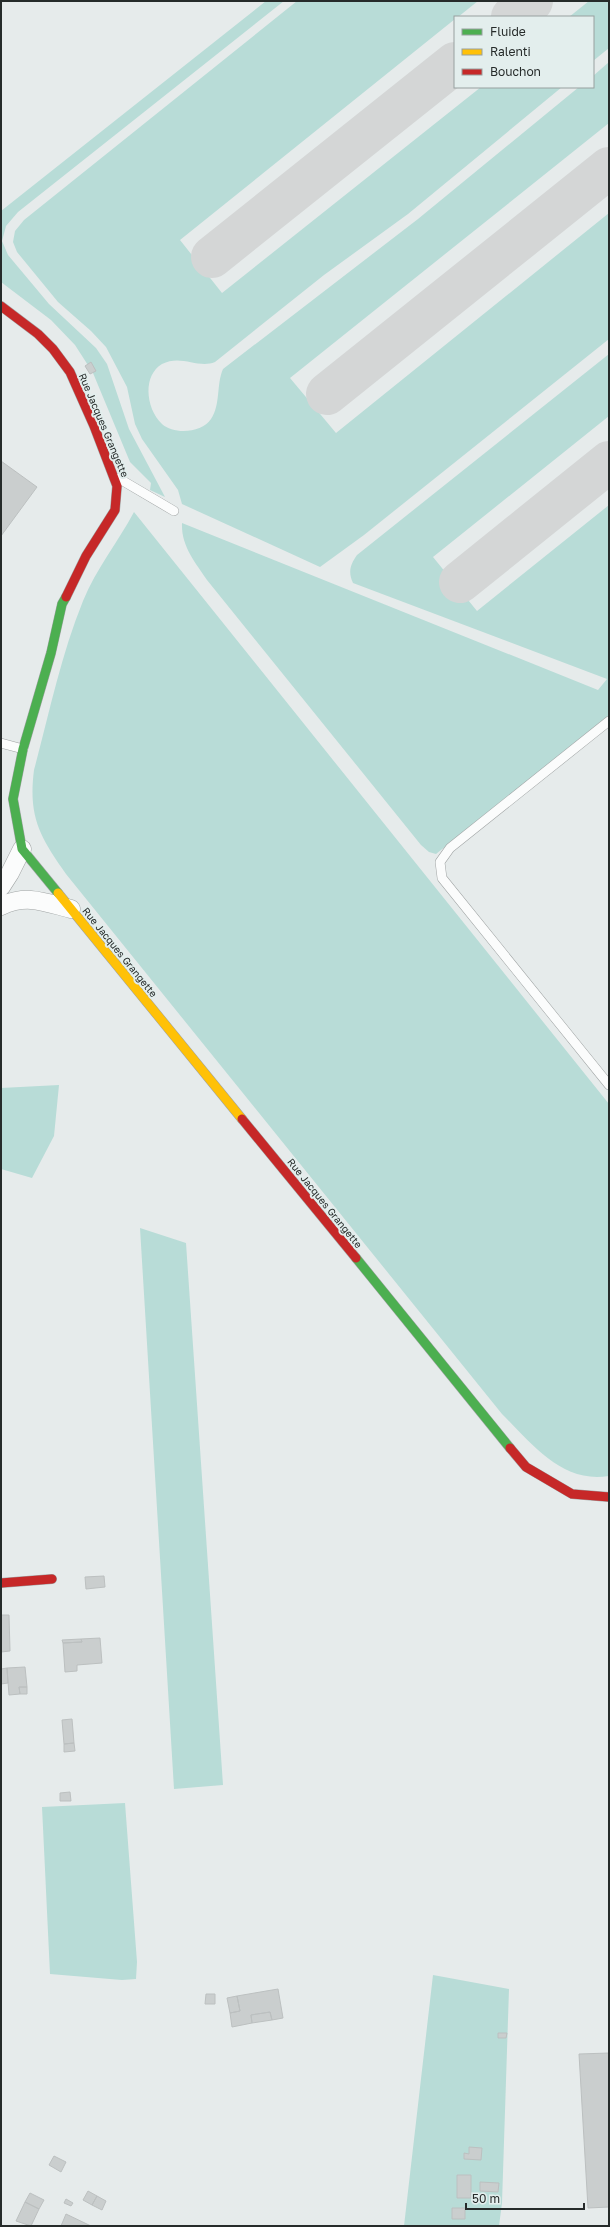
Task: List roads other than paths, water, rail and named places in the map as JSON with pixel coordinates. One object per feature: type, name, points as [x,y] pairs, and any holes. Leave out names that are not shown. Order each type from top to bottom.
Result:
[{"type":"street","name":"Rue Jacques Grangette","points":[[1,306],[38,334],[53,349],[70,372],[94,426],[117,486],[114,510],[86,556],[62,604],[51,654],[23,750],[13,799],[22,849],[526,1467],[572,1494],[609,1497]]},
{"type":"street","points":[[1,886],[10,873],[22,849]]},
{"type":"street","points":[[1,906],[20,898],[36,899],[71,909]]},
{"type":"street","points":[[1,1584],[52,1579]]},
{"type":"lane","points":[[113,474],[174,511]]},
{"type":"lane","points":[[609,721],[450,848],[440,862],[442,878],[609,1085]]},
{"type":"lane","points":[[1,743],[23,750]]}]
